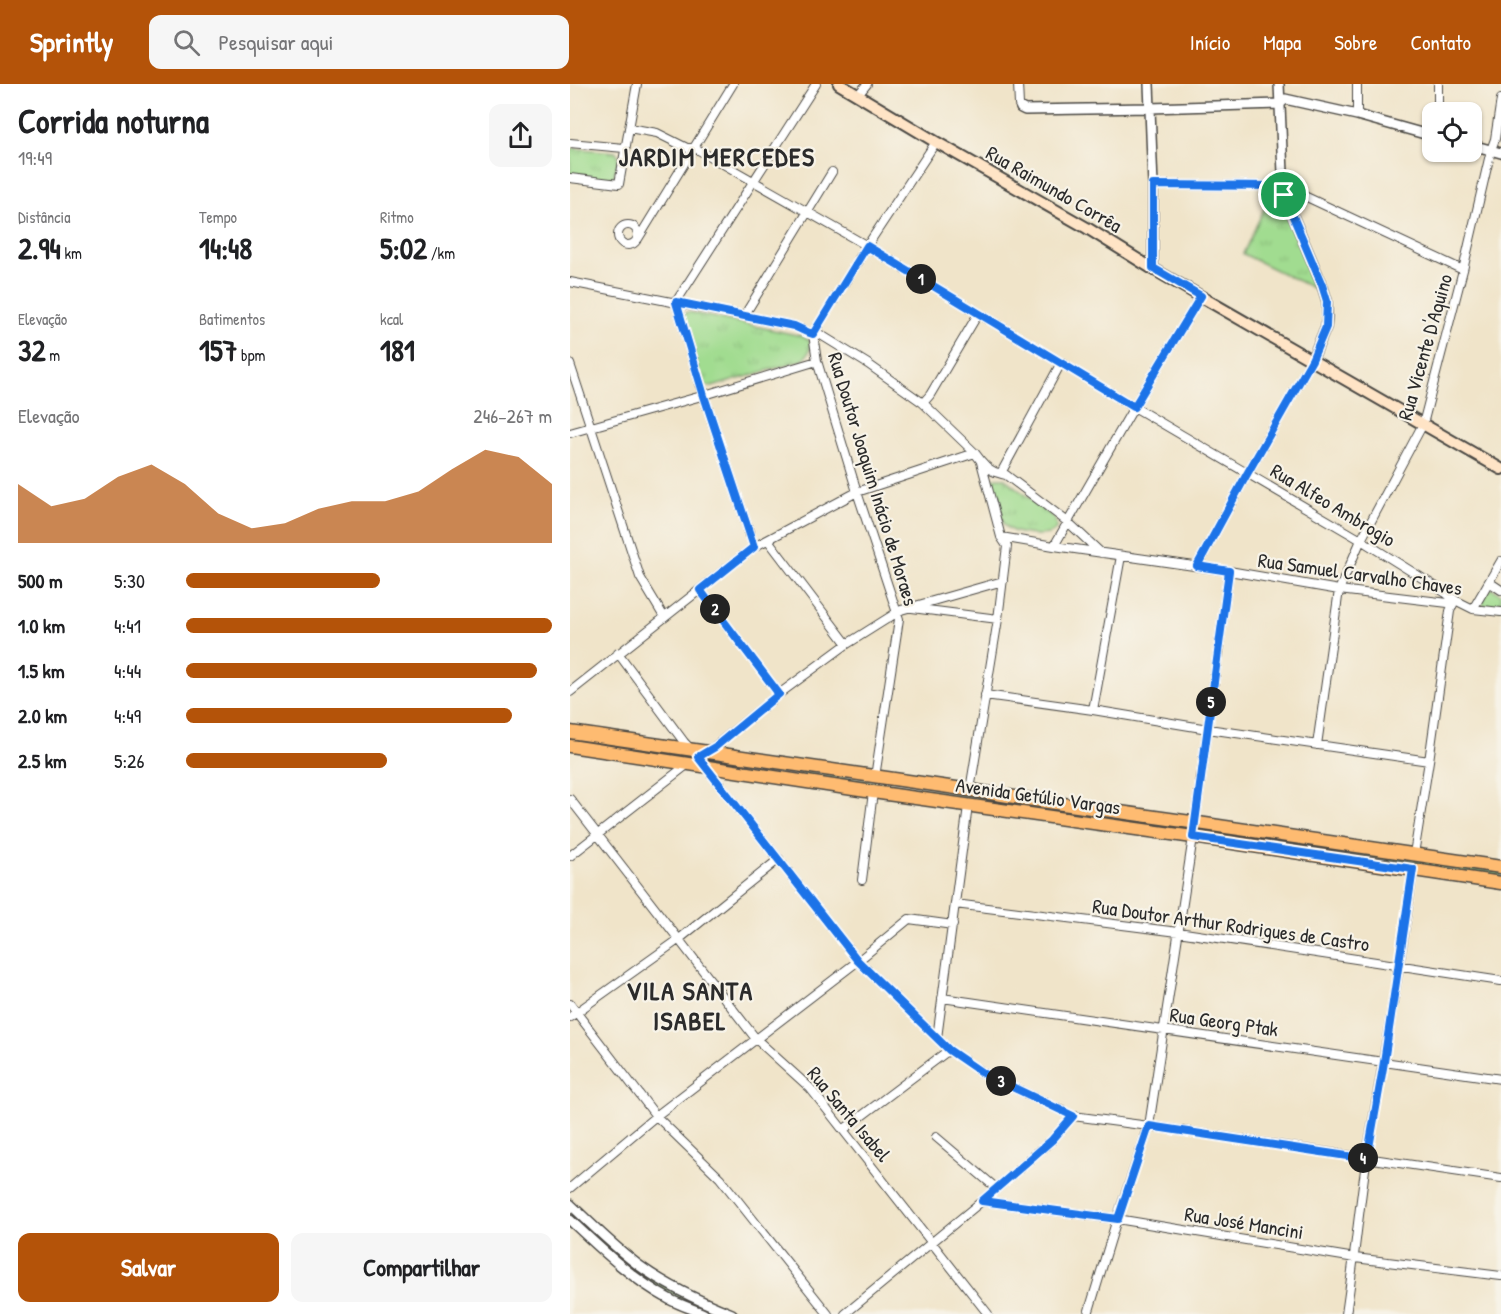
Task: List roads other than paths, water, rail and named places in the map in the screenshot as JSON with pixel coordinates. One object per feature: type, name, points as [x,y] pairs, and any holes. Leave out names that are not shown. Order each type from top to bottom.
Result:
[{"type":"main road","name":"Rua Raimundo Corrêa","points":[[838,84],[1501,469]]},
{"type":"main road","name":"Avenida Getúlio Vargas","points":[[570,732],[873,792],[1501,883]]},
{"type":"main road","name":"Avenida Getúlio Vargas","points":[[570,746],[698,758],[725,754],[1027,800],[1501,867]]},
{"type":"street","points":[[570,178],[619,184],[637,84]]},
{"type":"street","points":[[638,239],[733,84]]},
{"type":"street","points":[[754,547],[704,396],[676,302],[816,84]]},
{"type":"street","points":[[858,95],[867,84]]},
{"type":"street","points":[[1018,84],[1019,105],[1025,110],[1280,104],[1285,99],[1422,133]]},
{"type":"street","points":[[1149,84],[1153,185],[1153,268]]},
{"type":"street","points":[[1197,566],[1312,360],[1326,327],[1327,301],[1322,285],[1284,195],[1279,84]]},
{"type":"street","points":[[1357,84],[1357,116]]},
{"type":"street","points":[[1438,84],[1438,102]]},
{"type":"street","name":"Rua Vicente D'Aquino","points":[[1340,590],[1361,540],[1423,424],[1496,151],[1495,139],[1501,99]]},
{"type":"street","name":"Rua Alfeo Ambrogio","points":[[629,128],[657,133],[687,148],[695,148],[867,246],[1134,407],[1361,540],[1455,600]]},
{"type":"street","points":[[813,334],[867,246],[936,142]]},
{"type":"street","points":[[570,143],[624,148]]},
{"type":"street","points":[[744,316],[832,172]]},
{"type":"street","points":[[1153,185],[1284,186],[1463,270]]},
{"type":"street","points":[[570,282],[794,326],[821,335],[868,364],[922,404],[975,453],[988,469],[1001,473],[1069,522],[1101,553]]},
{"type":"street","points":[[1054,546],[1201,296]]},
{"type":"street","points":[[922,404],[930,395],[978,314]]},
{"type":"street","name":"Rua Doutor Joaquim Inácio de Moraes","points":[[813,334],[817,361],[899,620],[875,777]]},
{"type":"street","points":[[570,433],[704,396],[817,361]]},
{"type":"street","points":[[1001,473],[1061,363]]},
{"type":"street","points":[[570,364],[640,577],[664,617]]},
{"type":"street","points":[[570,692],[754,547],[857,492],[975,453]]},
{"type":"street","points":[[970,790],[1004,580],[1007,546],[1001,537],[981,461]]},
{"type":"street","name":"Rua Samuel Carvalho Chaves","points":[[1001,537],[1340,590],[1448,603],[1455,600],[1473,609],[1501,612]]},
{"type":"street","points":[[768,540],[846,644]]},
{"type":"street","points":[[1093,710],[1121,556]]},
{"type":"street","points":[[1473,609],[1501,561]]},
{"type":"street","points":[[1088,1314],[1149,1126],[1193,837],[1229,571]]},
{"type":"street","points":[[570,856],[846,644],[908,607],[1004,580]]},
{"type":"street","points":[[1489,582],[1501,590]]},
{"type":"street","points":[[700,590],[779,694]]},
{"type":"street","points":[[1317,745],[1340,590]]},
{"type":"street","points":[[1414,854],[1450,611],[1455,600]]},
{"type":"street","points":[[908,607],[998,619]]},
{"type":"street","points":[[618,653],[684,742],[858,961],[949,1050],[981,1072],[1073,1116],[1501,1178]]},
{"type":"street","points":[[985,695],[1429,761]]},
{"type":"street","points":[[862,880],[873,792]]},
{"type":"street","name":"Rua Santa Isabel","points":[[570,799],[756,1039],[810,1088],[988,1314]]},
{"type":"street","points":[[937,1038],[968,806]]},
{"type":"street","points":[[573,1014],[678,940],[779,859]]},
{"type":"street","points":[[1346,1314],[1367,1159],[1413,869]]},
{"type":"street","name":"Rua Doutor Arthur Rodrigues de Castro","points":[[955,904],[1178,932],[1501,981]]},
{"type":"street","points":[[570,1188],[656,1116],[858,961],[909,919],[953,925]]},
{"type":"street","name":"Rua Georg Ptak","points":[[942,998],[1501,1079]]},
{"type":"street","points":[[570,1004],[573,1014],[656,1116],[720,1178],[828,1314]]},
{"type":"street","points":[[843,1130],[949,1050]]},
{"type":"street","points":[[845,1314],[982,1201],[1052,1140],[1073,1116]]},
{"type":"street","points":[[936,1137],[996,1188]]},
{"type":"street","name":"Rua José Mancini","points":[[982,1201],[1118,1219],[1355,1258],[1501,1276]]},
{"type":"street","points":[[570,1204],[639,1266],[671,1286],[732,1314]]},
{"type":"street","points":[[570,1220],[608,1256],[646,1285],[671,1300],[704,1314]]},
{"type":"district","name":"JARDIM MERCEDES","points":[[717,157]]},
{"type":"district","name":"VILA SANTA ISABEL","points":[[690,1006]]}]
